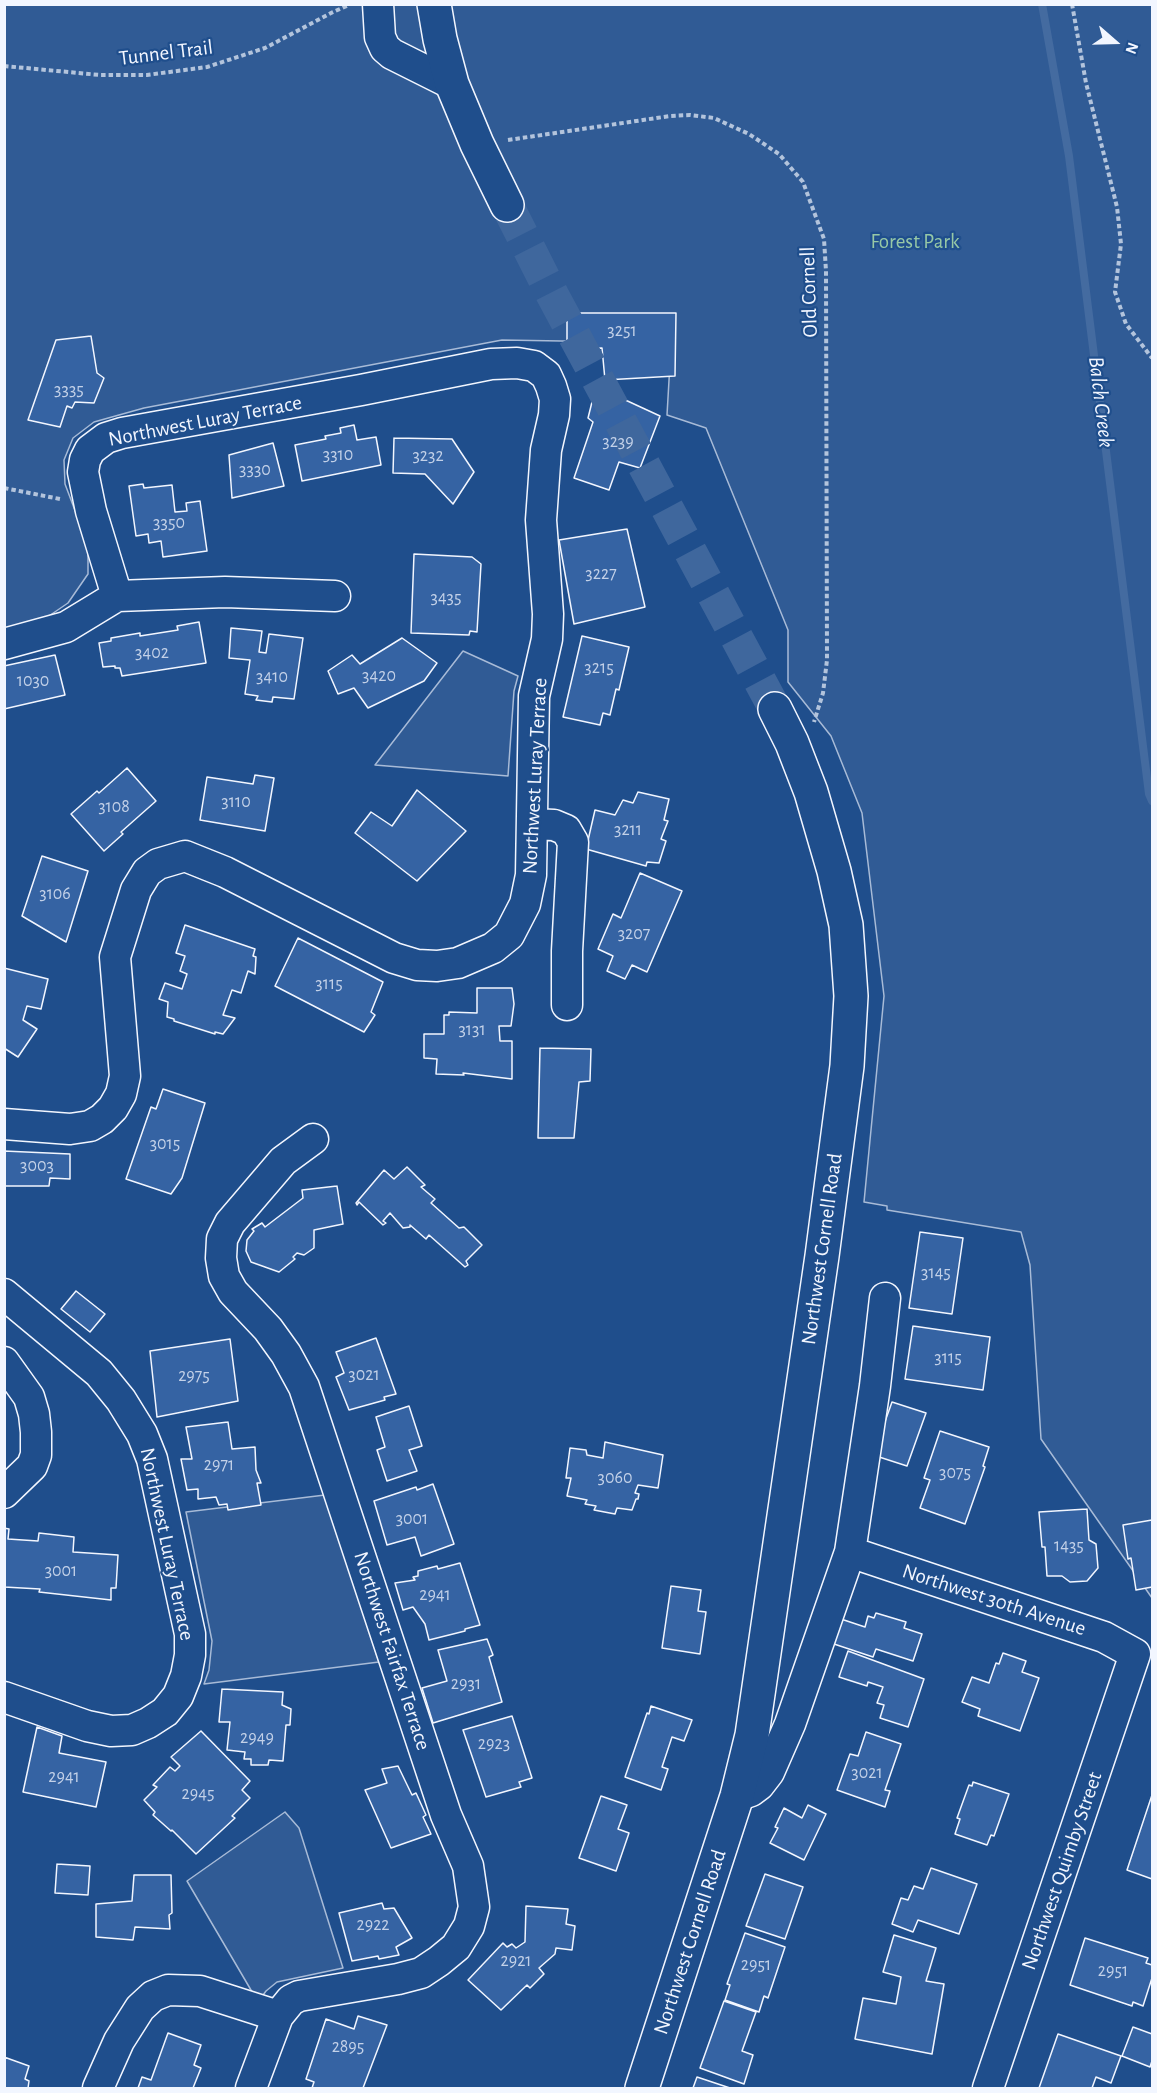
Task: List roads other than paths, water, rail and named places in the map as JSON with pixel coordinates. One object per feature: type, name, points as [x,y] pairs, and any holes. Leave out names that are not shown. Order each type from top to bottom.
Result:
[{"type":"main road","points":[[434,4],[440,39],[452,84],[477,144],[507,205]]},
{"type":"main road","name":"Northwest Cornell Road","points":[[642,2088],[737,1796],[752,1735],[843,1099],[850,1025],[850,963],[846,925],[811,792],[792,743],[775,709]]},
{"type":"street","points":[[378,4],[380,37],[385,48],[392,54],[452,84]]},
{"type":"street","name":"Northwest Luray Terrace","points":[[4,1124],[70,1129],[90,1126],[102,1119],[113,1108],[121,1094],[125,1076],[115,957],[136,890],[147,872],[159,864],[185,856],[225,872],[394,958],[417,965],[437,966],[458,963],[493,948],[509,935],[525,904],[531,875],[534,696],[547,639],[548,614],[541,520],[546,450],[555,399],[546,375],[534,366],[516,363],[491,364],[114,435],[98,442],[90,450],[85,460],[83,472],[91,511],[117,596]]},
{"type":"street","points":[[4,644],[66,627],[117,596],[225,592],[334,596]]},
{"type":"street","points":[[532,824],[554,825],[566,830],[573,842],[567,951],[567,1005]]},
{"type":"street","name":"Northwest Fairfax Terrace","points":[[251,2088],[278,2016],[284,2007],[299,1996],[421,1973],[456,1947],[469,1926],[474,1907],[468,1866],[446,1815],[304,1387],[280,1345],[233,1292],[224,1276],[221,1258],[222,1239],[230,1223],[283,1161],[313,1139]]},
{"type":"street","name":"Northwest Luray Terrace","points":[[4,1294],[99,1373],[121,1400],[142,1434],[155,1471],[190,1634],[190,1655],[186,1676],[177,1696],[165,1712],[132,1731],[111,1731],[87,1726],[4,1697]]},
{"type":"street","points":[[737,1796],[751,1791],[769,1772],[790,1724],[850,1552],[875,1386],[885,1298]]},
{"type":"street","points":[[4,1362],[29,1397],[36,1432],[36,1455],[32,1467],[4,1493]]},
{"type":"street","name":"Northwest 30th Avenue","points":[[850,1552],[1104,1637],[1135,1654]]},
{"type":"street","name":"Northwest Quimby Street","points":[[988,2088],[1135,1654]]},
{"type":"street","points":[[98,2088],[119,2042],[140,2008],[153,1996],[168,1990],[200,1990],[278,2016]]},
{"type":"waterway","name":"Balch Creek","points":[[1042,4],[1069,156],[1149,794],[1152,801]]},
{"type":"tunnel","points":[[507,205],[553,296],[775,709]]},
{"type":"park label","name":"Forest Park","points":[[915,242]]}]
